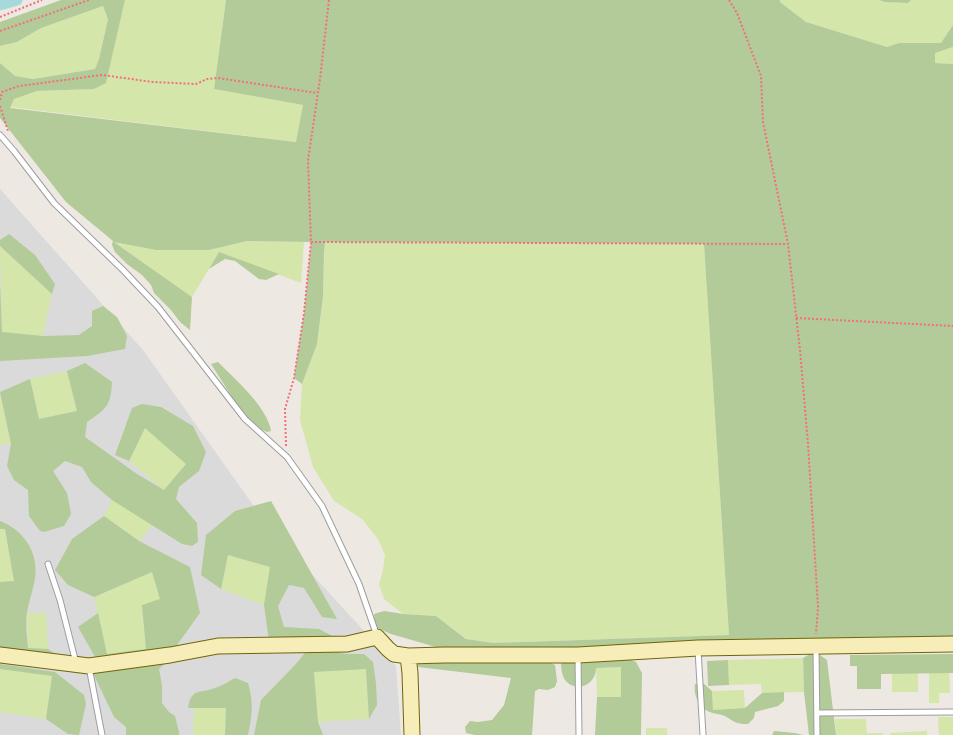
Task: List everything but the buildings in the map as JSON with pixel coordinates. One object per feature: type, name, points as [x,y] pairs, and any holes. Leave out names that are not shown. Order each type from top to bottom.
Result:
[{"type":"street","points":[[0,655],[83,666],[170,655],[218,646],[347,644],[377,637],[394,654],[408,656],[444,654],[578,655],[698,648],[953,644]]},
{"type":"street","points":[[408,656],[412,735]]},
{"type":"lane","points":[[0,135],[54,203],[132,279],[158,307],[245,419],[287,457],[322,506],[359,584],[377,637]]},
{"type":"lane","points":[[48,564],[83,666],[102,735]]},
{"type":"lane","points":[[816,646],[817,735]]},
{"type":"lane","points":[[698,648],[703,735]]},
{"type":"lane","points":[[578,655],[579,735]]},
{"type":"lane","points":[[817,713],[953,712]]},
{"type":"path","points":[[0,17],[42,0]]},
{"type":"path","points":[[0,31],[89,0]]},
{"type":"path","points":[[287,457],[285,410],[294,378],[304,313],[311,242],[308,160],[329,0]]},
{"type":"path","points":[[729,0],[737,14],[760,76],[763,122],[788,244],[808,444],[818,607],[816,646]]},
{"type":"path","points":[[0,100],[1,91],[19,86],[102,75],[153,82],[196,84],[207,79],[218,78],[317,94]]},
{"type":"path","points":[[0,106],[14,151]]},
{"type":"path","points":[[311,242],[788,244]]},
{"type":"path","points":[[796,318],[953,326]]},
{"type":"shaded area","points":[[0,189],[143,350],[268,526],[396,666],[401,735],[0,735]]},
{"type":"green space","points":[[61,0],[125,0],[106,83],[94,89],[37,91],[14,99],[10,108],[296,142],[303,105],[214,89],[226,0],[780,0],[780,2],[806,22],[887,47],[899,43],[941,43],[953,25],[953,47],[935,53],[935,63],[953,64],[953,650],[453,652],[391,634],[375,627],[374,614],[384,611],[436,616],[466,639],[493,643],[729,635],[704,244],[325,242],[323,296],[317,344],[302,384],[294,378],[304,313],[311,242],[247,241],[209,250],[156,250],[114,242],[192,297],[190,330],[180,322],[171,310],[154,293],[151,285],[142,275],[127,264],[115,252],[112,245],[113,241],[66,202],[0,118],[0,63],[15,76],[33,79],[95,69],[99,59],[108,19],[103,6],[41,28],[17,42],[0,46],[0,22]]},
{"type":"green space","points":[[125,0],[226,0],[214,89],[303,105],[297,142],[10,107],[13,99],[37,91],[94,89],[106,83]]},
{"type":"green space","points":[[780,0],[879,0],[885,2],[908,3],[911,0],[953,0],[953,25],[941,43],[899,43],[887,47],[806,22],[780,2]]},
{"type":"green space","points":[[879,0],[911,0],[908,3],[885,2]]},
{"type":"green space","points":[[103,6],[108,18],[99,59],[95,69],[33,79],[15,76],[0,63],[0,46],[17,42],[41,28]]},
{"type":"green space","points":[[953,47],[953,64],[935,63],[935,53]]},
{"type":"green space","points":[[9,234],[35,255],[55,284],[52,294],[0,246],[0,240]]},
{"type":"green space","points":[[113,241],[156,250],[209,250],[247,241],[304,242],[301,283],[219,252],[192,297]]},
{"type":"green space","points":[[325,242],[704,244],[729,635],[493,643],[467,639],[436,616],[403,614],[384,599],[379,584],[385,555],[378,539],[362,519],[334,501],[313,467],[300,420],[302,384],[317,344],[323,296]]},
{"type":"green space","points":[[0,246],[52,294],[43,336],[2,332]]},
{"type":"green space","points":[[219,252],[279,274],[266,280],[259,279],[235,261],[225,259],[209,269]]},
{"type":"green space","points":[[0,283],[2,332],[43,336],[79,335],[92,326],[92,311],[103,306],[117,317],[127,336],[125,349],[87,356],[0,361]]},
{"type":"green space","points":[[218,362],[250,394],[264,413],[269,422],[271,431],[267,432],[258,428],[244,416],[211,364]]},
{"type":"green space","points":[[85,363],[112,382],[109,402],[99,414],[87,422],[85,437],[137,474],[164,490],[186,464],[145,428],[129,461],[115,455],[132,408],[142,404],[161,407],[193,426],[206,452],[199,471],[179,487],[176,499],[197,523],[198,542],[192,546],[182,544],[112,500],[91,482],[82,467],[65,461],[53,471],[67,493],[71,514],[64,526],[44,532],[40,531],[29,516],[28,490],[14,480],[7,466],[11,444],[0,392],[30,379],[39,419],[77,411],[67,371]]},
{"type":"green space","points":[[67,371],[77,411],[39,419],[30,379]]},
{"type":"green space","points":[[0,395],[11,444],[0,445]]},
{"type":"green space","points":[[145,428],[187,464],[164,490],[129,461]]},
{"type":"green space","points":[[112,500],[153,525],[139,541],[104,516]]},
{"type":"green space","points":[[271,501],[337,619],[322,617],[304,588],[289,585],[278,606],[284,627],[319,629],[336,638],[269,641],[264,605],[270,567],[228,555],[221,589],[201,575],[206,535],[235,511]]},
{"type":"green space","points":[[104,516],[139,541],[190,567],[200,613],[172,652],[98,662],[78,627],[98,613],[107,654],[146,649],[142,605],[160,599],[152,572],[94,597],[68,585],[55,570],[72,539]]},
{"type":"green space","points":[[0,521],[9,525],[23,536],[35,560],[35,579],[26,616],[28,648],[48,649],[57,655],[0,651],[0,582],[14,581],[5,529],[0,529]]},
{"type":"green space","points":[[0,529],[4,529],[14,581],[0,582]]},
{"type":"green space","points":[[228,555],[270,567],[264,605],[221,589]]},
{"type":"green space","points":[[152,572],[160,600],[142,605],[146,649],[107,654],[94,597]]},
{"type":"green space","points":[[27,613],[46,613],[48,649],[28,649]]},
{"type":"green space","points":[[319,648],[346,654],[364,654],[373,662],[377,705],[369,719],[366,669],[314,672],[318,722],[323,735],[254,735],[261,700],[295,665],[308,649]]},
{"type":"green space","points":[[810,654],[820,655],[827,660],[836,735],[809,735],[804,692],[803,658]]},
{"type":"green space","points":[[953,654],[953,673],[881,674],[881,689],[857,689],[857,666],[850,666],[850,655]]},
{"type":"green space","points":[[172,657],[159,669],[162,685],[162,703],[169,712],[175,716],[179,735],[126,735],[126,727],[114,717],[91,669]]},
{"type":"green space","points":[[542,658],[555,665],[557,681],[555,687],[548,690],[539,689],[535,691],[532,735],[475,735],[466,733],[465,727],[470,721],[478,722],[492,720],[504,705],[511,678],[418,667],[418,661]]},
{"type":"green space","points":[[561,658],[626,658],[636,662],[642,673],[641,735],[595,735],[597,697],[621,697],[621,667],[596,668],[593,679],[584,686],[579,687],[569,684],[565,680]]},
{"type":"green space","points":[[803,658],[804,692],[762,693],[761,684],[729,685],[728,660]]},
{"type":"green space","points":[[728,660],[729,685],[708,686],[707,661]]},
{"type":"green space","points":[[0,664],[55,672],[84,695],[86,704],[79,735],[68,734],[46,719],[52,676],[0,669]]},
{"type":"green space","points":[[892,664],[918,664],[918,692],[892,692]]},
{"type":"green space","points":[[929,666],[949,666],[950,693],[939,693],[939,703],[929,703]]},
{"type":"green space","points":[[621,667],[622,697],[597,697],[596,668]]},
{"type":"green space","points":[[366,668],[369,719],[318,722],[314,672]]},
{"type":"green space","points":[[0,669],[52,676],[46,719],[0,712]]},
{"type":"green space","points":[[235,678],[248,683],[250,690],[252,709],[248,735],[225,735],[226,708],[188,708],[192,697],[197,692],[218,687]]},
{"type":"green space","points":[[703,683],[712,691],[713,710],[745,708],[762,693],[784,692],[784,701],[778,706],[755,712],[754,718],[748,724],[738,723],[725,716],[712,713],[703,708],[696,696],[695,684]]},
{"type":"green space","points":[[744,690],[745,708],[713,710],[712,691]]},
{"type":"green space","points":[[194,708],[226,708],[225,735],[193,735]]},
{"type":"green space","points":[[938,717],[953,717],[953,735],[939,735]]},
{"type":"green space","points":[[835,719],[866,719],[867,733],[883,733],[883,735],[836,735]]},
{"type":"green space","points":[[646,728],[667,728],[667,735],[646,735]]},
{"type":"green space","points":[[774,731],[795,733],[803,735],[772,735]]},
{"type":"green space","points":[[927,731],[927,735],[890,735],[890,733]]},
{"type":"waterway","points":[[0,5],[17,0]]}]
